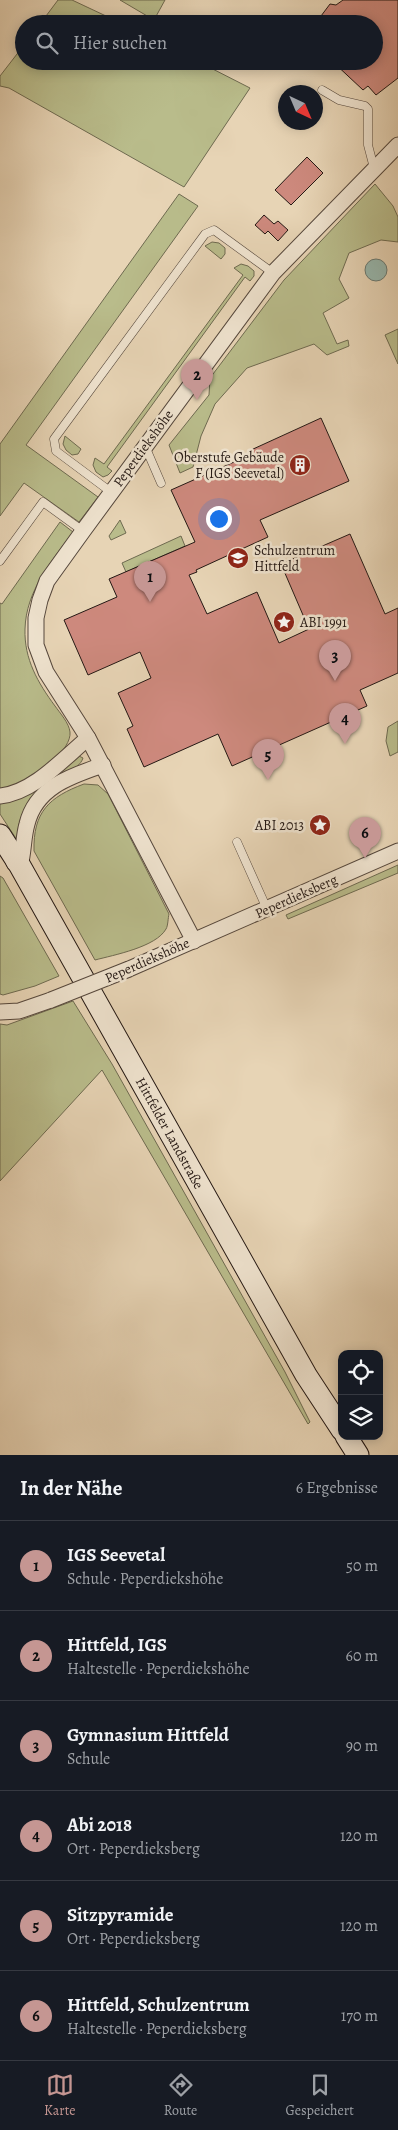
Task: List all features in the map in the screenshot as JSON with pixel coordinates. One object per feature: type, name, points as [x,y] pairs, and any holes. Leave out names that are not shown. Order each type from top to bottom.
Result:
[{"type":"main road","name":"Hittfelder Landstraße","points":[[0,835],[20,866],[306,1375],[338,1424]]},
{"type":"main road","points":[[349,1440],[358,1455]]},
{"type":"street","name":"Peperdiekshöhe","points":[[0,1012],[19,1011],[51,1000],[194,941],[103,765],[46,672],[39,656],[36,632],[40,600],[48,581],[82,531],[272,273],[398,145]]},
{"type":"street","points":[[0,796],[12,795],[28,788],[88,738]]},
{"type":"street","points":[[0,854],[20,866],[25,849],[28,821],[37,800],[62,780],[103,765]]},
{"type":"street","name":"Peperdieksberg","points":[[194,941],[398,852]]},
{"type":"lane","points":[[323,91],[339,100],[365,106],[368,109],[368,145],[374,168]]},
{"type":"lane","points":[[111,492],[56,451],[54,439],[204,234],[214,230],[272,273]]},
{"type":"lane","points":[[145,446],[161,483]]},
{"type":"lane","points":[[0,561],[43,502],[82,531]]},
{"type":"lane","points":[[237,842],[267,909]]},
{"type":"green space","points":[[58,0],[72,0],[104,15],[47,15]]},
{"type":"green space","points":[[120,0],[165,0],[157,15],[146,15]]},
{"type":"green space","points":[[15,57],[15,70],[215,70],[250,88],[184,187],[9,88],[0,86],[0,76]]},
{"type":"green space","points":[[375,184],[393,206],[398,217],[398,242],[381,240],[349,253],[339,279],[349,298],[323,313],[337,344],[348,340],[349,346],[327,355],[314,344],[247,368],[215,404],[201,436],[193,467],[180,473],[169,445],[209,395],[210,378],[284,280]]},
{"type":"green space","points":[[179,194],[198,206],[26,445],[98,497],[79,522],[24,483],[0,516],[0,444]]},
{"type":"green space","points":[[212,242],[219,243],[225,248],[225,254],[221,259],[205,246]]},
{"type":"green space","points":[[241,264],[248,266],[254,271],[254,276],[250,281],[245,277],[107,467],[112,471],[103,477],[96,472],[93,465],[95,458],[104,464],[243,275],[234,268]]},
{"type":"green space","points":[[398,329],[398,364],[385,335]]},
{"type":"green space","points":[[65,436],[81,449],[78,454],[72,455],[66,450],[63,444]]},
{"type":"green space","points":[[120,520],[126,533],[111,540],[109,536]]},
{"type":"green space","points":[[60,522],[73,532],[48,566],[35,590],[26,615],[25,640],[33,670],[66,722],[70,732],[69,739],[54,761],[39,774],[23,783],[0,790],[0,603],[2,604]]},
{"type":"green space","points":[[181,536],[185,546],[126,572],[122,563]]},
{"type":"green space","points":[[398,721],[398,752],[390,756],[386,741],[388,727]]},
{"type":"green space","points":[[79,756],[83,758],[81,763],[72,770],[50,781],[34,795],[22,816],[17,840],[0,814],[0,802],[20,798],[31,792]]},
{"type":"green space","points":[[84,784],[98,785],[108,794],[169,914],[166,929],[153,941],[123,953],[95,960],[34,851],[34,837],[40,816],[61,794]]},
{"type":"green space","points":[[398,865],[398,873],[288,919],[286,915]]},
{"type":"green space","points":[[0,876],[3,878],[59,976],[35,986],[3,995],[0,994]]},
{"type":"green space","points":[[73,1001],[112,1064],[285,1372],[310,1422],[308,1424],[102,1070],[0,1181],[0,1024],[7,1025]]},
{"type":"water","points":[[376,259],[386,266],[387,270],[380,280],[376,281],[366,274],[365,270],[372,260]]},
{"type":"building","points":[[343,0],[398,0],[398,78],[376,95],[368,86],[363,90],[342,70],[383,70],[383,15],[322,15],[330,4],[336,5]]},
{"type":"building","points":[[307,157],[323,173],[291,205],[275,190]]},
{"type":"building","points":[[264,215],[274,224],[278,221],[288,230],[278,241],[268,231],[265,234],[255,225]]},
{"type":"building","points":[[321,418],[349,481],[260,520],[268,537],[189,575],[207,614],[257,592],[279,643],[309,629],[281,564],[350,534],[385,614],[398,608],[398,673],[360,690],[367,706],[232,766],[218,734],[144,767],[127,729],[133,726],[118,693],[151,678],[140,652],[88,675],[64,620],[117,597],[109,579],[195,542],[171,490],[252,454],[251,450]]},
{"type":"place","name":"Hittfeld, IGS","points":[[197,400]]},
{"type":"place","name":"Oberstufe Gebäude F (IGS Seevetal)","points":[[300,465]]},
{"type":"place","name":"Schulzentrum Hittfeld","points":[[238,558]]},
{"type":"place","name":"IGS Seevetal","points":[[150,602]]},
{"type":"place","name":"ABI 1991","points":[[284,622]]},
{"type":"place","name":"Gymnasium Hittfeld","points":[[335,681]]},
{"type":"place","name":"Abi 2018","points":[[345,744]]},
{"type":"place","name":"Sitzpyramide","points":[[268,780]]},
{"type":"place","name":"ABI 2013","points":[[320,825]]},
{"type":"place","name":"Hittfeld, Schulzentrum","points":[[365,858]]}]
